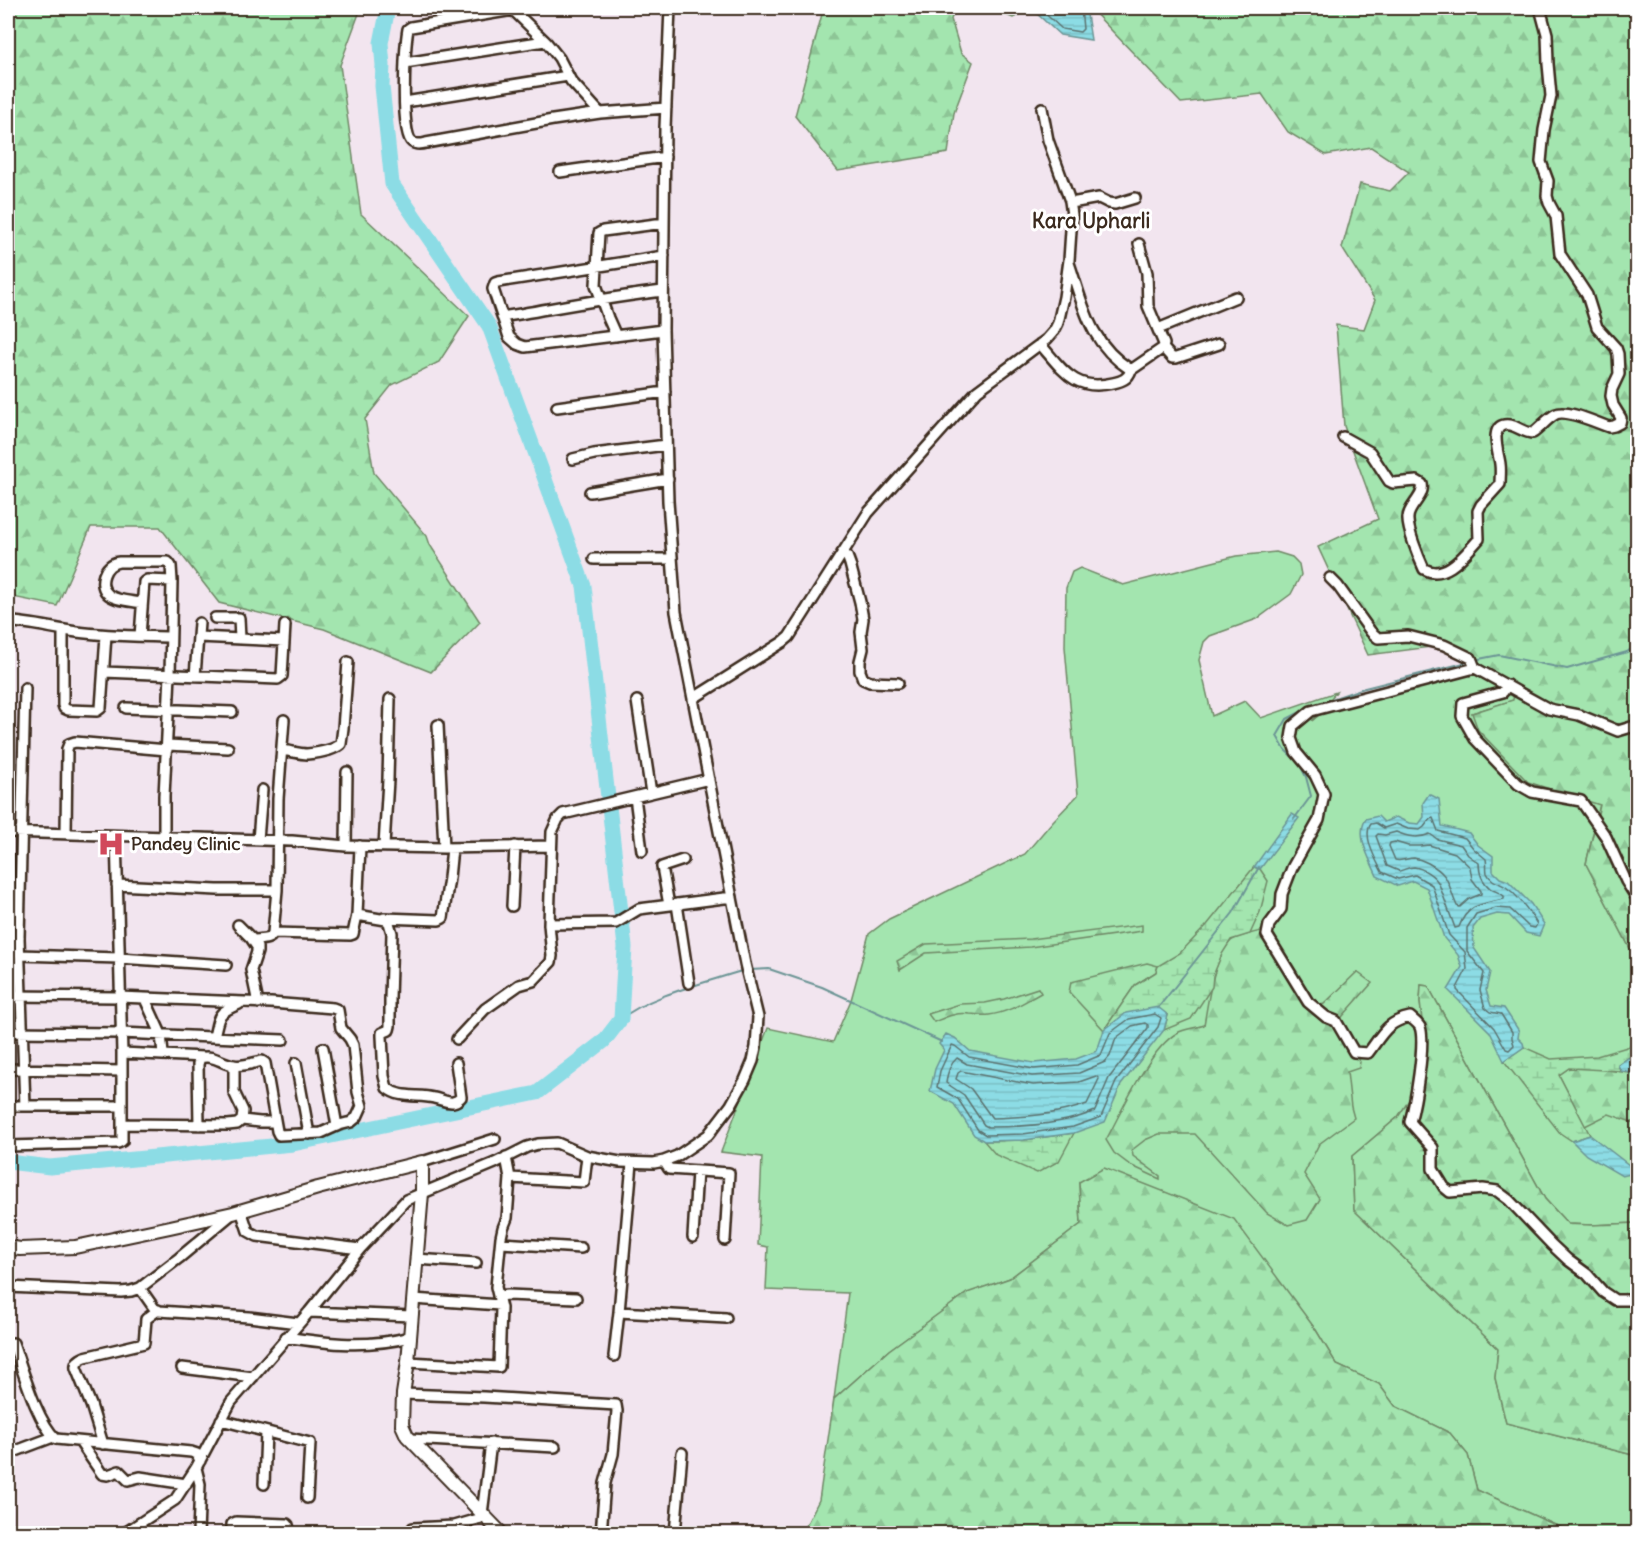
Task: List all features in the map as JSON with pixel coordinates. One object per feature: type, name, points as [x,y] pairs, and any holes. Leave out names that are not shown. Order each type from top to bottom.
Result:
[{"type":"street","points":[[124,1533],[172,1503],[198,1464],[229,1404],[360,1249],[403,1203],[527,1147],[549,1143],[569,1147],[587,1156],[632,1163],[664,1161],[686,1151],[708,1135],[731,1105],[753,1061],[758,1017],[748,978],[676,608],[672,559],[663,330],[666,108],[670,8]]},
{"type":"street","points":[[1343,437],[1370,452],[1392,483],[1417,481],[1422,484],[1422,491],[1409,514],[1408,523],[1424,569],[1441,572],[1449,569],[1479,538],[1478,511],[1500,484],[1496,434],[1501,427],[1511,425],[1527,433],[1533,433],[1553,416],[1561,413],[1572,414],[1609,427],[1620,423],[1621,418],[1611,400],[1612,389],[1619,374],[1618,354],[1616,348],[1597,327],[1587,295],[1560,254],[1556,216],[1547,196],[1548,181],[1541,162],[1544,130],[1551,96],[1547,34],[1540,8]]},
{"type":"street","points":[[600,114],[568,76],[558,56],[513,10],[411,27],[407,31],[405,102],[408,136],[416,144],[600,114],[666,108]]},
{"type":"street","points":[[405,63],[545,41]]},
{"type":"street","points":[[405,102],[568,76]]},
{"type":"street","points":[[694,698],[783,642],[793,632],[868,513],[977,391],[1054,331],[1058,323],[1069,260],[1072,215],[1071,203],[1048,140],[1042,108]]},
{"type":"street","points":[[560,172],[665,157]]},
{"type":"street","points":[[1071,203],[1099,198],[1115,204],[1135,198]]},
{"type":"street","points":[[616,336],[596,285],[600,232],[664,223]]},
{"type":"street","points":[[1139,244],[1147,273],[1148,306],[1164,343],[1163,348],[1172,358],[1176,358],[1220,344]]},
{"type":"street","points":[[663,330],[525,347],[511,340],[493,289],[495,283],[664,256]]},
{"type":"street","points":[[1069,260],[1087,318],[1095,335],[1111,355],[1131,370]]},
{"type":"street","points":[[502,317],[663,291]]},
{"type":"street","points":[[1158,329],[1236,297]]},
{"type":"street","points":[[1040,344],[1070,377],[1085,384],[1123,381],[1131,370],[1163,348]]},
{"type":"street","points":[[557,407],[665,392]]},
{"type":"street","points":[[573,459],[666,445]]},
{"type":"street","points":[[590,492],[668,479]]},
{"type":"street","points":[[842,553],[847,556],[850,564],[862,611],[863,649],[860,664],[862,676],[870,682],[898,683]]},
{"type":"street","points":[[594,559],[672,559]]},
{"type":"street","points":[[142,603],[107,594],[103,579],[108,567],[114,562],[168,562],[171,566],[170,675],[164,837]]},
{"type":"street","points":[[1330,578],[1378,638],[1408,636],[1444,645],[1471,658],[1475,668],[1549,709],[1579,715],[1618,731],[1638,725]]},
{"type":"street","points":[[140,636],[143,584],[145,581],[172,581]]},
{"type":"street","points":[[215,618],[239,618],[240,639]]},
{"type":"street","points":[[8,622],[106,635],[170,637]]},
{"type":"street","points":[[195,676],[199,623]]},
{"type":"street","points":[[104,672],[280,679],[285,625]]},
{"type":"street","points":[[63,630],[64,708],[68,710],[100,710],[106,635]]},
{"type":"street","points":[[198,638],[284,641]]},
{"type":"street","points":[[282,750],[307,754],[332,749],[341,744],[348,662]]},
{"type":"street","points":[[1475,668],[1311,711],[1293,726],[1291,738],[1296,752],[1315,775],[1324,794],[1319,820],[1292,867],[1282,894],[1281,909],[1269,925],[1268,935],[1308,1002],[1326,1017],[1337,1021],[1354,1052],[1368,1053],[1387,1027],[1397,1019],[1410,1017],[1420,1026],[1422,1047],[1410,1122],[1433,1148],[1433,1169],[1444,1187],[1450,1192],[1483,1189],[1497,1191],[1509,1200],[1568,1260],[1587,1274],[1603,1292],[1615,1300],[1638,1300]]},
{"type":"street","points":[[1507,685],[1503,693],[1463,703],[1462,716],[1475,739],[1518,784],[1532,792],[1581,801],[1606,837],[1626,881],[1638,900]]},
{"type":"street","points":[[25,688],[19,956],[25,1106]]},
{"type":"street","points":[[384,846],[390,699]]},
{"type":"street","points":[[637,701],[651,794]]},
{"type":"street","points":[[126,708],[232,712]]},
{"type":"street","points":[[253,940],[270,938],[273,933],[277,890],[278,799],[284,720]]},
{"type":"street","points":[[357,915],[439,920],[442,918],[449,879],[438,725]]},
{"type":"street","points":[[66,834],[67,749],[69,744],[75,742],[228,748]]},
{"type":"street","points":[[346,846],[347,771]]},
{"type":"street","points":[[457,1039],[485,1009],[515,987],[533,981],[551,962],[549,924],[552,832],[562,814],[709,779]]},
{"type":"street","points":[[258,840],[262,790]]},
{"type":"street","points":[[630,798],[642,851]]},
{"type":"street","points":[[8,832],[278,840],[346,846],[448,848],[551,846]]},
{"type":"street","points":[[8,1146],[122,1142],[116,836]]},
{"type":"street","points":[[273,933],[351,935],[354,933],[360,846]]},
{"type":"street","points":[[512,906],[515,846]]},
{"type":"street","points":[[683,860],[662,867],[673,905],[689,983]]},
{"type":"street","points":[[117,885],[206,890],[277,890]]},
{"type":"street","points":[[549,924],[616,923],[639,909],[732,897]]},
{"type":"street","points":[[384,918],[389,922],[392,934],[390,1026],[381,1036],[386,1086],[390,1091],[404,1096],[456,1101],[461,1097],[456,1063]]},
{"type":"street","points":[[238,925],[257,947],[251,970],[258,1003]]},
{"type":"street","points":[[19,956],[118,958],[226,965]]},
{"type":"street","points":[[8,996],[119,997],[333,1008],[338,1010],[341,1028],[353,1046],[362,1106],[354,1120],[321,1132],[279,1135],[265,1063],[262,1061],[234,1065],[214,1058],[122,1053]]},
{"type":"street","points":[[145,999],[161,1034],[163,1054]]},
{"type":"street","points":[[214,1037],[221,1013],[243,1002]]},
{"type":"street","points":[[8,1032],[161,1034],[283,1040]]},
{"type":"street","points":[[322,1048],[337,1126]]},
{"type":"street","points":[[199,1125],[198,1064],[203,1057]]},
{"type":"street","points":[[296,1063],[309,1134]]},
{"type":"street","points":[[234,1065],[234,1092],[243,1111],[242,1120]]},
{"type":"street","points":[[8,1069],[122,1071]]},
{"type":"street","points":[[8,1106],[121,1106]]},
{"type":"street","points":[[122,1125],[228,1125],[237,1124],[242,1120],[275,1122]]},
{"type":"street","points":[[8,1247],[20,1249],[75,1247],[170,1227],[237,1212],[318,1188],[422,1162],[495,1138]]},
{"type":"street","points":[[510,1178],[584,1182],[587,1156]]},
{"type":"street","points":[[408,1362],[499,1367],[499,1301],[496,1285],[503,1228],[507,1218],[510,1178],[506,1157]]},
{"type":"street","points":[[664,1161],[669,1169],[729,1173],[725,1239]]},
{"type":"street","points":[[422,1162],[422,1193],[402,1425],[410,1439],[502,1533]]},
{"type":"street","points":[[614,1356],[620,1312],[632,1163]]},
{"type":"street","points":[[693,1237],[697,1171]]},
{"type":"street","points":[[237,1212],[248,1231],[257,1236],[360,1249]]},
{"type":"street","points":[[8,1287],[131,1291],[140,1288],[237,1212]]},
{"type":"street","points":[[501,1243],[581,1248]]},
{"type":"street","points":[[416,1259],[476,1263]]},
{"type":"street","points":[[140,1288],[152,1306],[158,1310],[298,1323]]},
{"type":"street","points":[[413,1299],[499,1301],[508,1294],[576,1298]]},
{"type":"street","points":[[103,1444],[76,1364],[78,1360],[85,1357],[144,1343],[146,1319],[158,1310]]},
{"type":"street","points":[[309,1312],[412,1316]]},
{"type":"street","points":[[620,1312],[726,1318]]},
{"type":"street","points":[[286,1337],[321,1343],[358,1344],[384,1343],[410,1337]]},
{"type":"street","points":[[13,1343],[38,1409],[53,1437],[59,1440],[197,1454],[200,1484],[198,1533]]},
{"type":"street","points":[[182,1368],[253,1377]]},
{"type":"street","points":[[403,1394],[615,1405],[617,1411],[613,1449],[605,1483],[601,1533]]},
{"type":"street","points":[[221,1420],[310,1443],[307,1498]]},
{"type":"street","points":[[264,1484],[266,1432]]},
{"type":"street","points":[[8,1454],[53,1437]]},
{"type":"street","points":[[410,1439],[555,1448]]},
{"type":"street","points":[[80,1442],[102,1474],[119,1471],[129,1480],[140,1478],[186,1484]]},
{"type":"street","points":[[484,1516],[491,1443]]},
{"type":"street","points":[[675,1533],[682,1453]]},
{"type":"street","points":[[411,1533],[413,1528],[449,1526],[484,1516]]},
{"type":"street","points":[[232,1533],[232,1524],[236,1522],[287,1524],[290,1533]]},
{"type":"green space","points":[[8,8],[361,8],[340,65],[361,214],[469,316],[439,362],[392,385],[365,419],[374,473],[427,536],[430,545],[480,622],[431,672],[324,629],[219,603],[160,527],[91,527],[57,606],[8,596]]},
{"type":"green space","points":[[827,8],[990,8],[955,11],[951,19],[961,53],[973,62],[954,113],[948,153],[838,171],[795,116],[822,14]]},
{"type":"green space","points":[[990,8],[1016,8],[1019,15],[1013,18]]},
{"type":"green space","points":[[1092,8],[1637,8],[1637,958],[1586,864],[1600,805],[1528,782],[1478,730],[1472,713],[1513,700],[1515,686],[1446,645],[1368,655],[1318,547],[1378,519],[1344,426],[1336,325],[1364,329],[1375,300],[1342,248],[1360,184],[1390,191],[1409,172],[1371,147],[1326,155],[1288,132],[1262,94],[1181,103]]},
{"type":"green space","points":[[1276,552],[1292,557],[1299,564],[1301,575],[1291,594],[1257,619],[1210,636],[1204,642],[1199,660],[1212,716],[1245,701],[1261,718],[1336,692],[1312,721],[1319,715],[1365,700],[1489,669],[1515,686],[1514,700],[1472,713],[1528,782],[1600,804],[1586,864],[1637,958],[1637,1223],[1568,1224],[1545,1199],[1428,986],[1421,985],[1422,1019],[1410,1099],[1398,1117],[1352,1156],[1354,1210],[1498,1349],[1495,1378],[1506,1423],[1637,1456],[1637,1533],[1573,1533],[1477,1490],[1468,1455],[1450,1433],[1395,1406],[1379,1384],[1337,1365],[1316,1330],[1079,1182],[1081,1224],[1010,1278],[967,1294],[889,1350],[834,1399],[848,1293],[766,1290],[768,1247],[758,1245],[762,1157],[721,1152],[768,1028],[833,1042],[851,1000],[869,934],[889,919],[1025,854],[1078,795],[1065,647],[1066,588],[1072,572],[1080,568],[1123,585],[1236,556]]},
{"type":"green space","points":[[1254,867],[1260,869],[1268,881],[1260,912],[1250,934],[1231,940],[1213,976],[1212,987],[1191,1019],[1164,1030],[1168,1015],[1104,1030],[1135,985],[1156,972],[1158,966],[1180,953],[1207,925]]},
{"type":"green space","points":[[1142,925],[1142,931],[1030,947],[926,953],[900,970],[897,961],[926,944],[1030,939]]},
{"type":"green space","points":[[1266,930],[1310,1009],[1324,1004],[1357,972],[1372,983],[1335,1025],[1360,1062],[1359,1068],[1347,1072],[1354,1118],[1319,1144],[1304,1174],[1320,1199],[1307,1220],[1288,1225],[1267,1213],[1195,1134],[1159,1134],[1145,1140],[1132,1150],[1133,1156],[1160,1176],[1160,1179],[1130,1165],[1114,1153],[1106,1140],[1156,1052],[1177,1033],[1204,1025],[1212,981],[1220,958],[1231,941]]},
{"type":"green space","points":[[1147,963],[1158,966],[1156,972],[1135,985],[1104,1030],[1069,992],[1071,982]]},
{"type":"green space","points":[[1421,985],[1428,986],[1545,1199],[1568,1224],[1637,1223],[1637,1456],[1506,1423],[1495,1378],[1498,1349],[1354,1210],[1352,1156],[1398,1117],[1410,1099],[1422,1020]]},
{"type":"green space","points":[[1038,988],[1041,993],[1016,1007],[996,1014],[951,1015],[934,1022],[928,1014],[960,1004],[985,1003],[1004,999]]},
{"type":"green space","points":[[1637,1044],[1637,1055],[1628,1058],[1618,1066],[1621,1071],[1569,1068],[1559,1075],[1590,1135],[1572,1141],[1560,1133],[1504,1061],[1524,1047],[1551,1059],[1597,1056]]},
{"type":"green space","points":[[1569,1068],[1592,1068],[1637,1074],[1637,1124],[1609,1114],[1585,1126],[1559,1075]]},
{"type":"green space","points":[[1074,1133],[1059,1161],[1037,1173],[996,1155],[984,1141],[1024,1140]]},
{"type":"green space","points":[[1104,1168],[1234,1219],[1316,1330],[1337,1365],[1379,1384],[1395,1406],[1450,1433],[1468,1455],[1477,1490],[1573,1533],[802,1533],[819,1500],[834,1399],[889,1350],[967,1293],[1010,1278],[1081,1224],[1079,1182]]},
{"type":"water","points":[[1024,8],[1086,8],[1091,40],[1060,35],[1035,12]]},
{"type":"water","points":[[1429,794],[1439,799],[1442,826],[1469,833],[1478,845],[1493,856],[1493,871],[1500,878],[1508,881],[1531,904],[1544,924],[1539,936],[1526,933],[1509,915],[1497,914],[1480,919],[1473,928],[1474,948],[1490,972],[1486,990],[1491,1006],[1504,1008],[1519,1031],[1518,1038],[1524,1047],[1504,1061],[1490,1032],[1448,990],[1462,967],[1458,955],[1444,938],[1427,888],[1413,881],[1398,886],[1377,876],[1365,848],[1362,833],[1366,819],[1378,816],[1384,822],[1396,817],[1409,823],[1419,824],[1424,817],[1423,803]]},
{"type":"water","points":[[1292,814],[1299,818],[1260,869],[1254,867]]},
{"type":"water","points":[[1158,1007],[1168,1015],[1164,1030],[1121,1085],[1105,1122],[1074,1133],[1024,1140],[984,1141],[974,1135],[954,1104],[930,1091],[935,1069],[944,1050],[939,1044],[946,1034],[955,1038],[970,1051],[1034,1063],[1076,1059],[1097,1051],[1104,1030],[1126,1013]]},
{"type":"water","points":[[1637,1055],[1637,1074],[1621,1071],[1618,1065]]},
{"type":"water","points":[[1590,1135],[1634,1169],[1635,1173],[1622,1176],[1586,1155],[1572,1141]]},
{"type":"waterway","points":[[8,1162],[50,1167],[293,1144],[537,1093],[604,1041],[621,1019],[625,947],[584,586],[489,326],[392,184],[382,86],[381,43],[388,8]]},
{"type":"waterway","points":[[1474,660],[1499,655],[1567,669],[1627,652],[1638,644]]},
{"type":"waterway","points":[[1294,819],[1311,796],[1299,763],[1285,750],[1277,736],[1287,719],[1314,705],[1361,689],[1468,662]]},
{"type":"waterway","points":[[1158,1008],[1233,913],[1259,867]]},
{"type":"waterway","points":[[750,970],[769,969],[822,987],[942,1042]]},
{"type":"waterway","points":[[621,1019],[633,1010],[663,996],[744,970]]},
{"type":"waterway","points":[[1631,1174],[1638,1177]]},
{"type":"place","name":"Pandey Clinic","points":[[111,844]]},
{"type":"district","name":"Kara Upharli","points":[[1091,221]]}]
